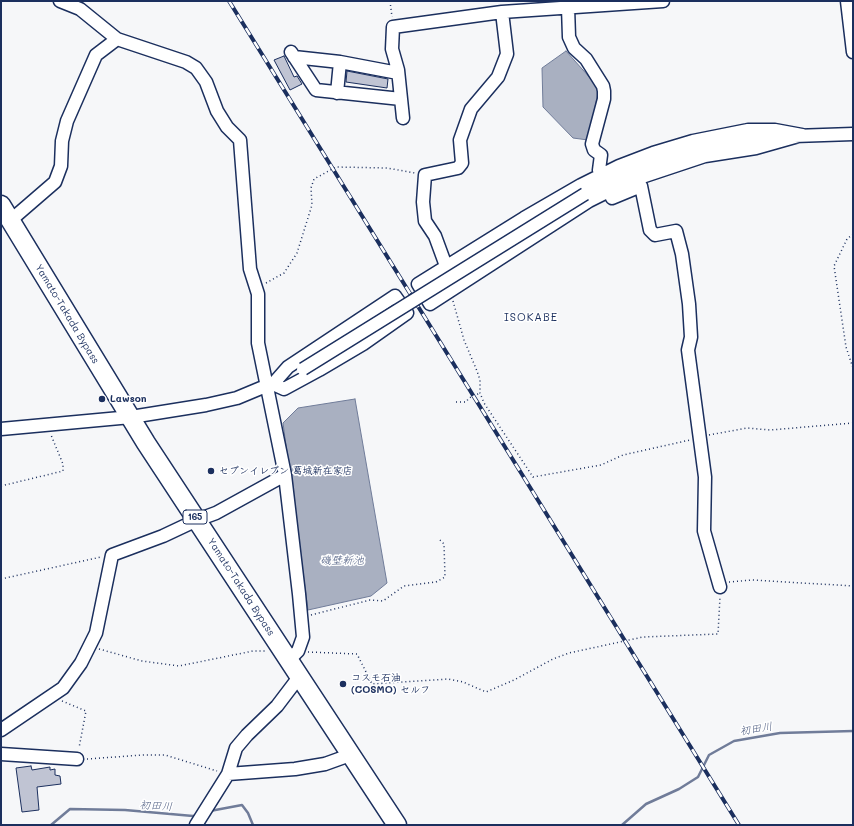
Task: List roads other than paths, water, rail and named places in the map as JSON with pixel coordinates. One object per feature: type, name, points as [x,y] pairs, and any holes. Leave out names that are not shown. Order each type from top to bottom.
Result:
[{"type":"highway","name":"Yamato-Takada Bypass","points":[[1,205],[8,224],[146,443],[289,653],[299,677],[397,825]]},
{"type":"street","points":[[60,1],[80,9],[117,39],[186,62],[196,68],[206,82],[217,111],[227,127],[240,140],[250,269],[258,294],[258,343],[270,385],[284,475],[303,637],[289,653]]},
{"type":"street","points":[[403,118],[398,73],[392,49],[393,27],[502,12],[663,1]]},
{"type":"street","points":[[847,1],[853,52]]},
{"type":"street","points":[[568,7],[569,37],[574,48],[586,59],[604,91],[604,99],[592,144],[594,150],[601,156],[599,170],[600,175]]},
{"type":"street","points":[[446,266],[434,236],[425,221],[423,202],[425,174],[458,168],[462,163],[460,140],[471,109],[498,77],[507,54],[502,12]]},
{"type":"street","points":[[8,224],[55,182],[61,166],[62,141],[67,121],[96,55],[117,39]]},
{"type":"street","points":[[398,73],[292,55],[316,90],[401,99]]},
{"type":"street","points":[[337,93],[340,62]]},
{"type":"street","points":[[748,130],[775,130],[802,136],[756,148],[705,156],[641,177],[603,194],[430,304],[418,284],[543,207],[600,175],[653,153],[722,134],[748,130]]},
{"type":"street","points":[[1,429],[131,417],[206,405],[237,398],[270,385],[303,369],[585,194],[655,161],[726,143],[802,136],[853,134]]},
{"type":"street","points":[[603,194],[611,198],[641,186],[650,230],[654,235],[676,231],[682,254],[689,304],[691,337],[688,350],[705,476],[704,531],[720,587]]},
{"type":"street","points":[[395,296],[407,313],[363,344],[305,377],[284,388],[270,385],[288,367],[395,296]]},
{"type":"street","points":[[1,730],[63,688],[81,663],[96,633],[112,555],[163,536],[216,513],[284,475]]},
{"type":"street","points":[[198,822],[228,774],[236,748],[246,735],[277,706],[299,677]]},
{"type":"street","points":[[1,754],[77,759]]},
{"type":"street","points":[[228,774],[278,772],[325,764],[350,755]]},
{"type":"water","points":[[566,51],[599,88],[588,140],[573,138],[543,107],[542,68]]},
{"type":"water","name":"磯壁新池","points":[[355,399],[387,583],[371,596],[308,610],[283,423],[298,408]]},
{"type":"waterway","name":"初田川","points":[[622,825],[646,804],[679,789],[698,777],[709,755],[734,741],[780,733],[853,731]]},
{"type":"waterway","name":"初田川","points":[[210,811],[242,805],[248,813],[253,825]]},
{"type":"waterway","name":"初田川","points":[[51,825],[70,809],[125,810],[193,816],[198,815]]},
{"type":"railway","points":[[229,1],[739,825]]},
{"type":"place","name":"Lawson","points":[[102,399]]},
{"type":"place","name":"セブンイレブン 葛城新在家店","points":[[211,471]]},
{"type":"place","name":"コスモ石油 (COSMO) セルフ","points":[[343,684]]},
{"type":"district","name":"ISOKABE","points":[[531,318]]}]
